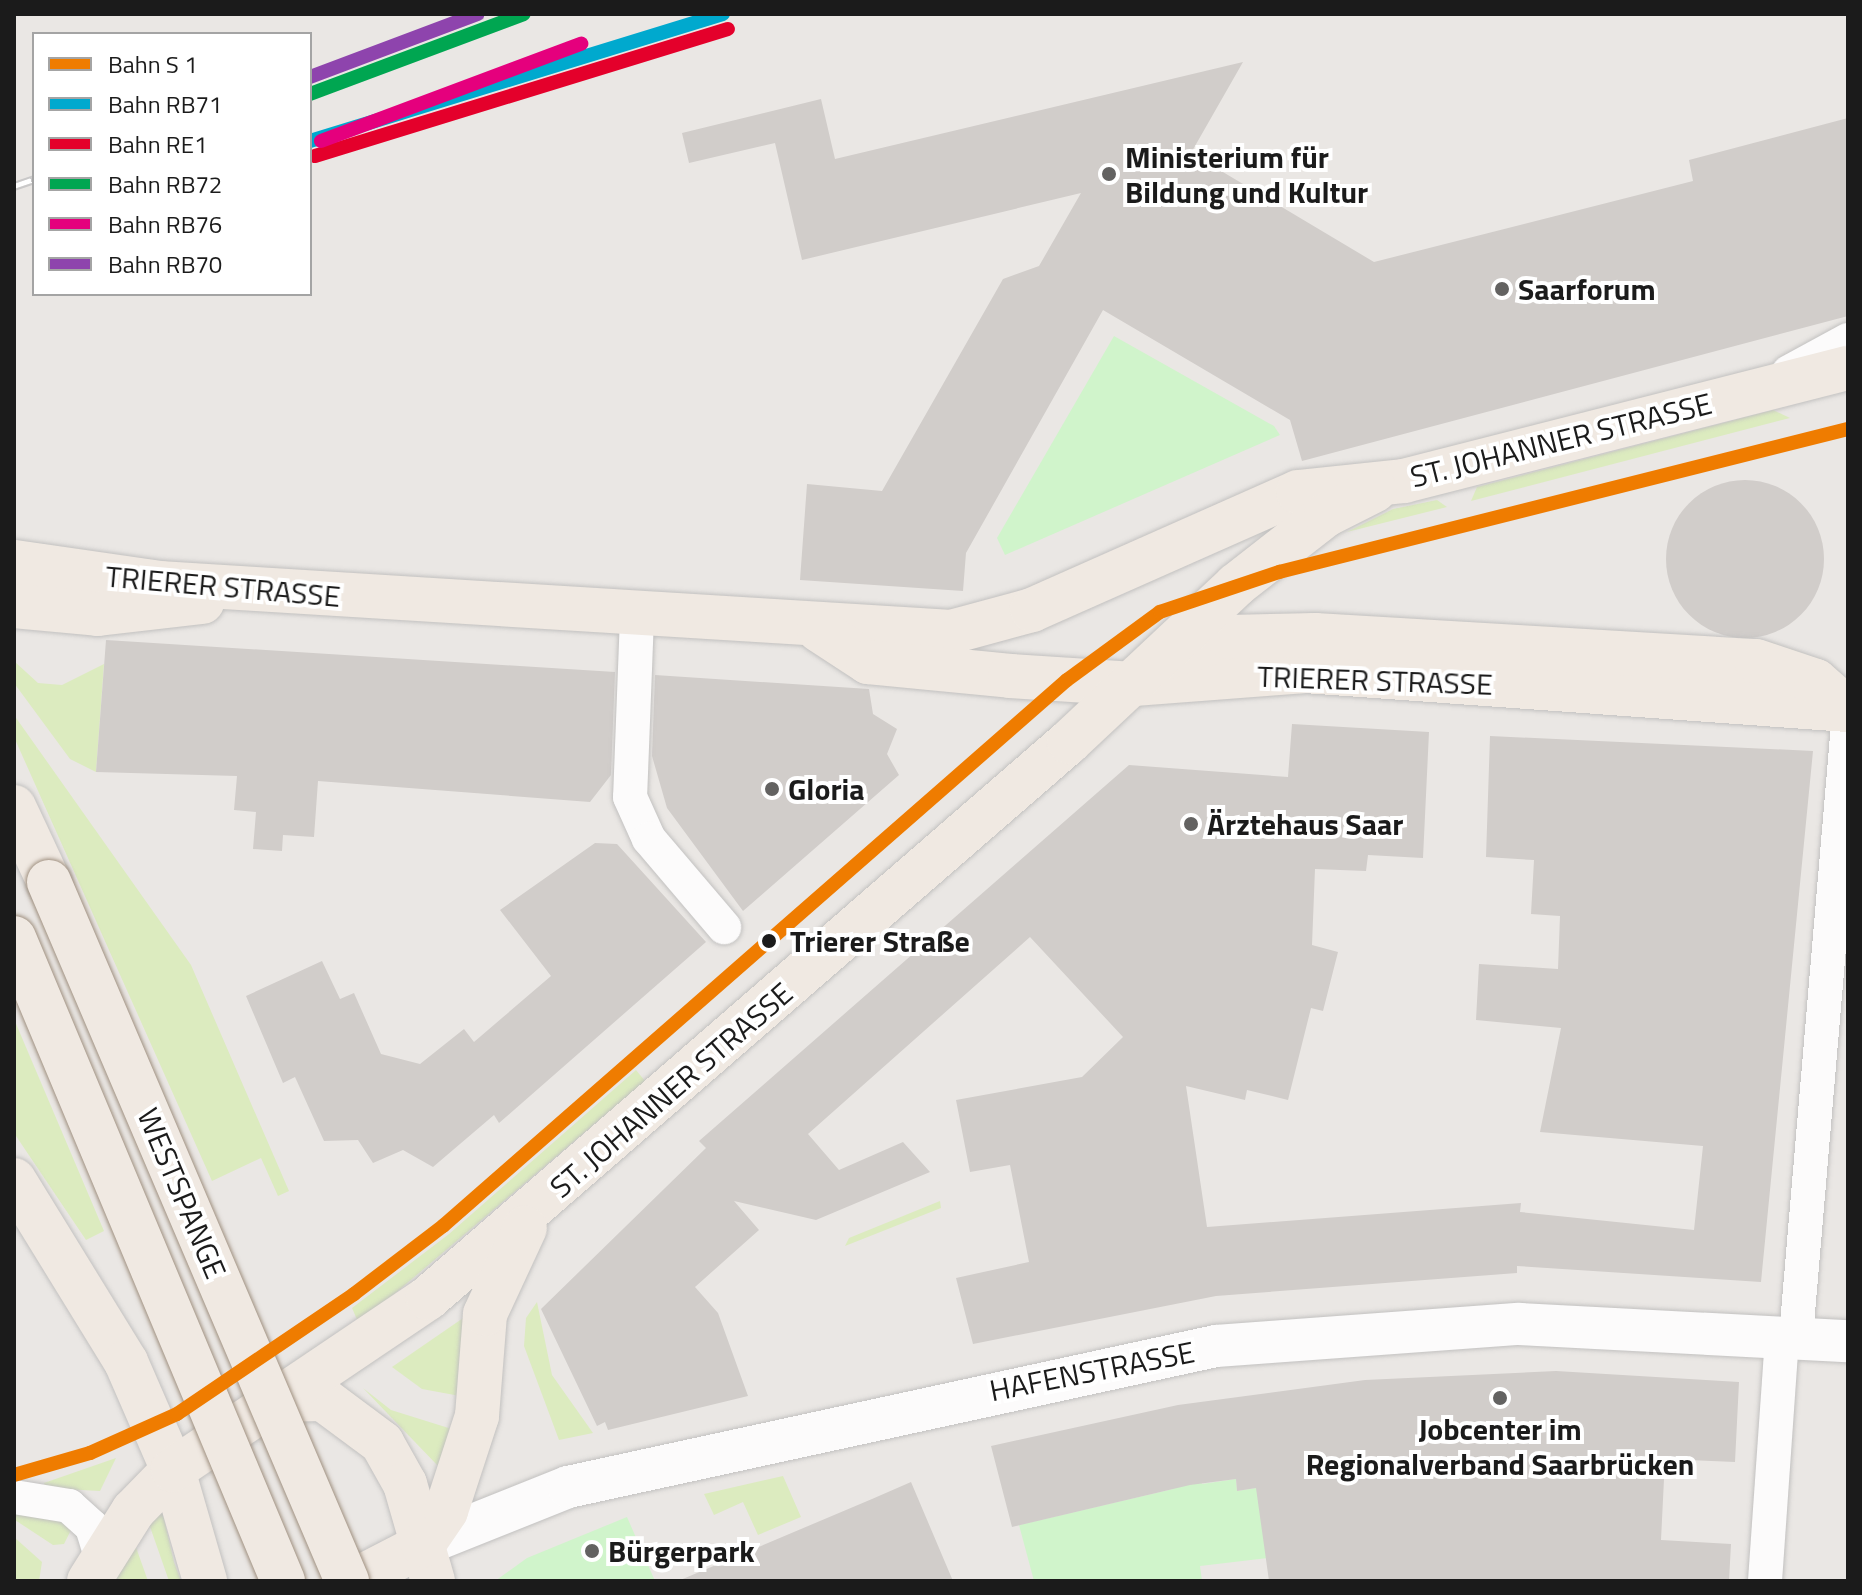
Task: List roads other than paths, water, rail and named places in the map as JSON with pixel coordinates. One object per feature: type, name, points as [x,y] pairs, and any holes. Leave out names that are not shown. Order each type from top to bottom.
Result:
[{"type":"main road","name":"ST. JOHANNER STRASSE","points":[[96,1570],[173,1470],[417,1306],[539,1205],[1092,721],[1307,528],[1355,497],[1404,481],[1848,368]]},
{"type":"main road","name":"ST. JOHANNER STRASSE","points":[[1010,618],[1255,506],[1327,485],[1404,481]]},
{"type":"main road","points":[[1305,671],[1271,656],[1253,635],[1249,608],[1279,572],[1404,481]]},
{"type":"main road","name":"TRIERER STRASSE","points":[[14,562],[247,589],[817,629],[951,632],[1010,618]]},
{"type":"main road","points":[[14,606],[169,611],[247,589]]},
{"type":"main road","name":"TRIERER STRASSE","points":[[817,629],[868,662],[1218,676],[1305,671],[1848,710]]},
{"type":"main road","name":"TRIERER STRASSE","points":[[1145,673],[1203,643],[1253,635],[1756,661],[1816,681],[1848,710]]},
{"type":"main road","name":"ST. JOHANNER STRASSE","points":[[1092,721],[1218,676]]},
{"type":"main road","name":"WESTSPANGE","points":[[14,807],[350,1581]]},
{"type":"main road","name":"WESTSPANGE","points":[[14,938],[283,1581]]},
{"type":"main road","points":[[14,1180],[93,1302],[173,1470],[205,1581]]},
{"type":"main road","name":"ST. JOHANNER STRASSE","points":[[428,1563],[461,1480],[477,1416],[485,1314],[539,1205]]},
{"type":"main road","points":[[278,1400],[323,1399],[382,1443],[405,1484],[428,1563],[350,1581]]},
{"type":"street","points":[[1751,393],[1848,340]]},
{"type":"street","points":[[637,617],[630,797],[649,839],[724,927]]},
{"type":"street","points":[[1765,1581],[1848,724]]},
{"type":"street","name":"HAFENSTRASSE","points":[[428,1563],[568,1487],[1216,1346],[1519,1324],[1848,1341]]},
{"type":"street","points":[[14,1497],[59,1501],[82,1515],[96,1570]]},
{"type":"railway","points":[[312,77],[483,14]]},
{"type":"railway","points":[[14,186],[32,180]]},
{"type":"rail line","name":"RB70","points":[[312,76],[478,14]]},
{"type":"rail line","name":"RB72","points":[[312,93],[524,14]]},
{"type":"rail line","name":"RB71","points":[[312,140],[723,14]]},
{"type":"rail line","name":"RE1","points":[[315,156],[728,29]]},
{"type":"rail line","name":"RB76","points":[[321,141],[581,44]]},
{"type":"place","name":"Ministerium für Bildung und Kultur","points":[[1109,174]]},
{"type":"place","name":"Saarforum","points":[[1502,289]]},
{"type":"place","name":"Gloria","points":[[772,789]]},
{"type":"place","name":"Ärztehaus Saar","points":[[1191,824]]},
{"type":"place","name":"Trierer Straße","points":[[769,941]]},
{"type":"place","name":"Jobcenter im Regionalverband Saarbrücken","points":[[1500,1398]]},
{"type":"place","name":"Bürgerpark","points":[[592,1551]]}]
